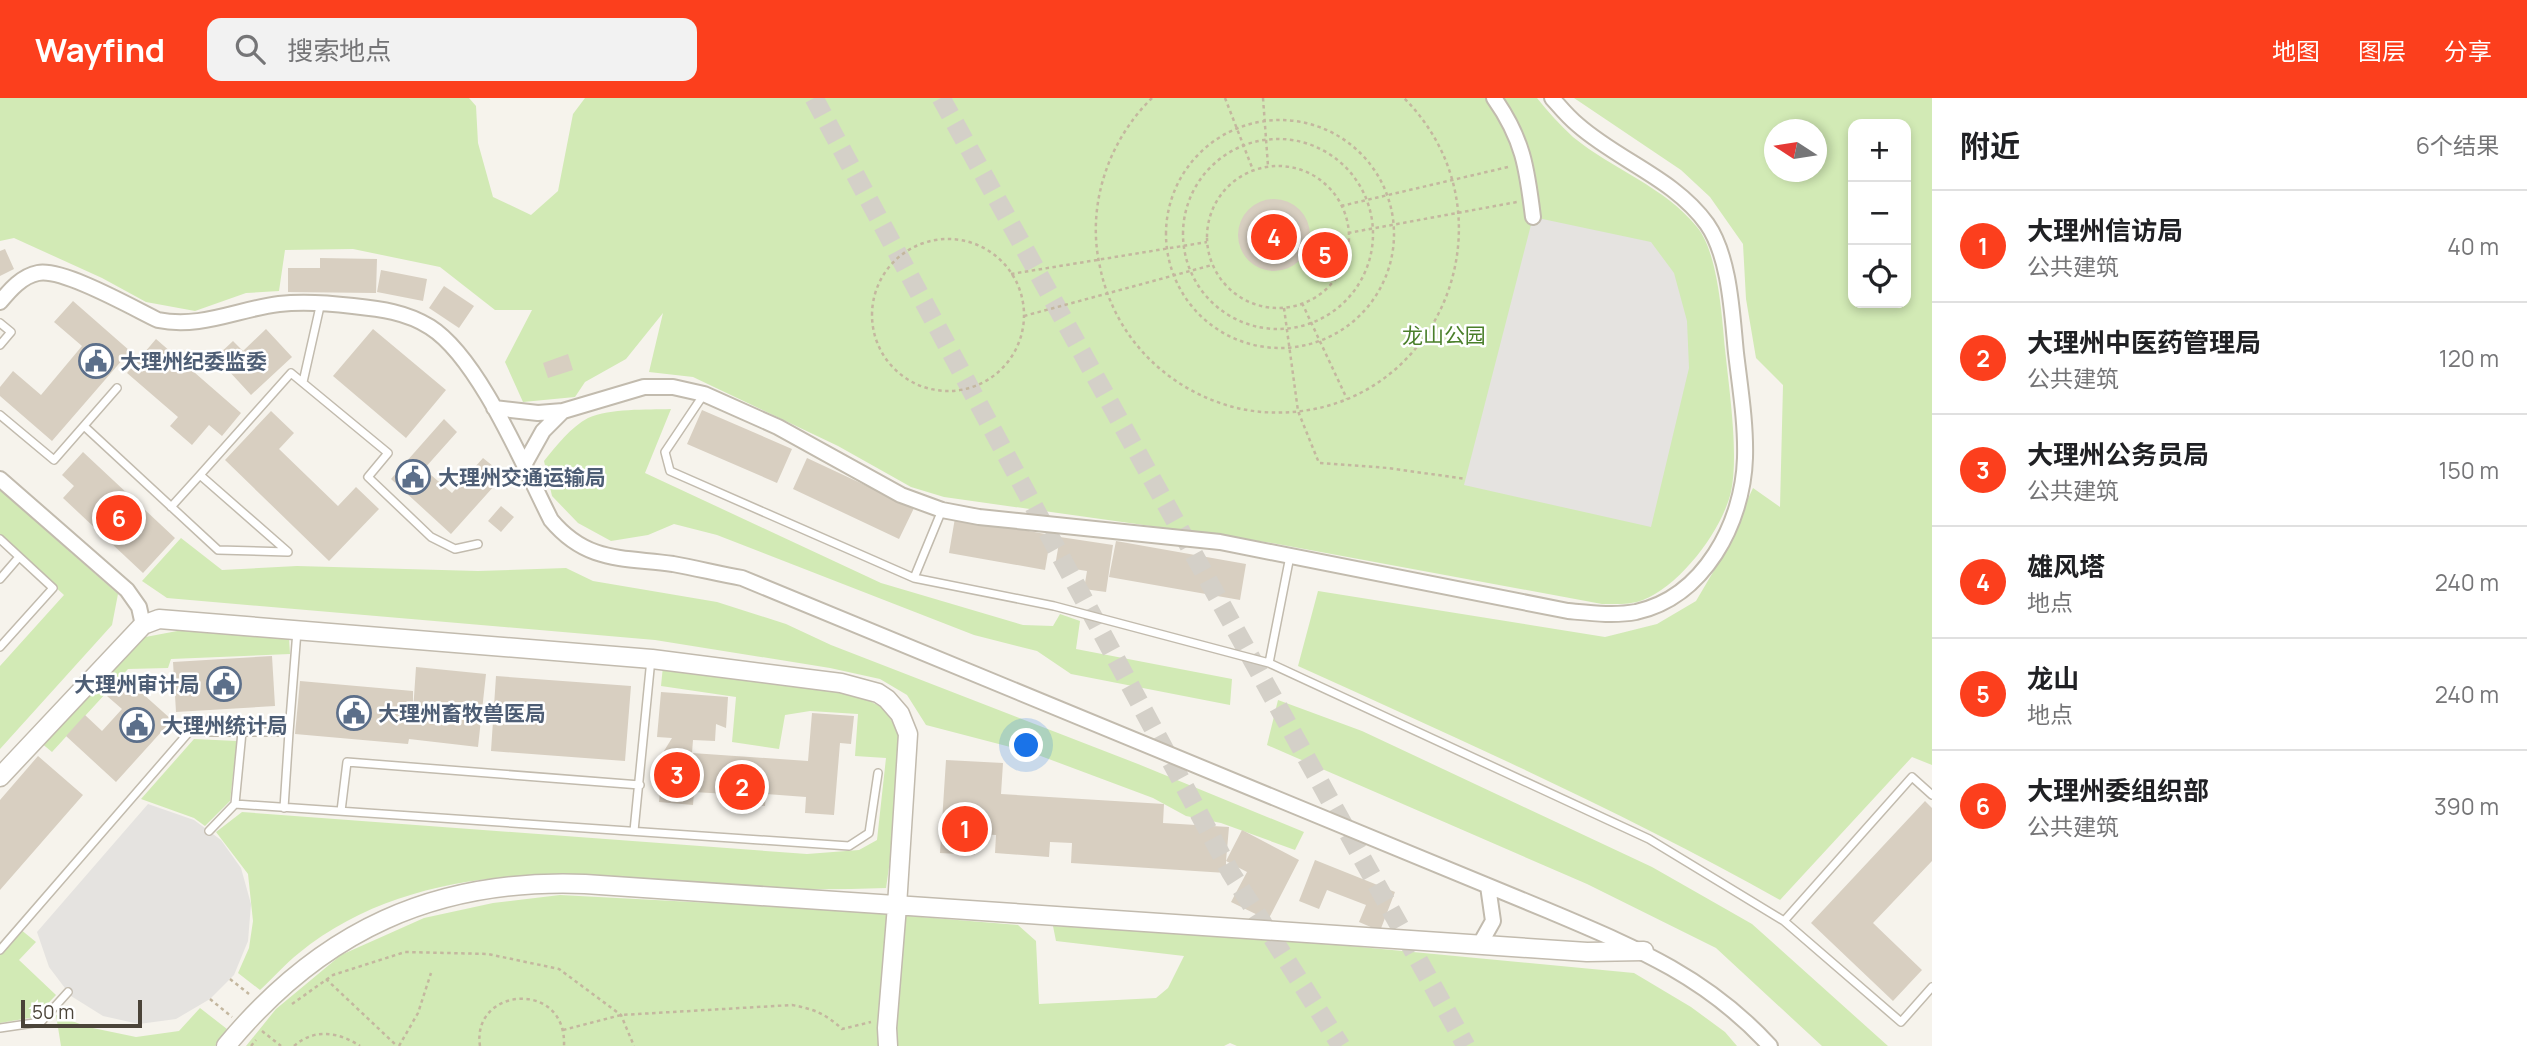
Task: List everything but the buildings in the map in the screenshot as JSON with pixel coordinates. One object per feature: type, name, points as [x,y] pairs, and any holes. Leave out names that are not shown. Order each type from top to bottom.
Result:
[{"type":"street","points":[[1494,98],[1519,141],[1526,162],[1533,217]]},
{"type":"street","points":[[494,408],[538,413],[563,411],[644,387],[673,387],[704,394],[778,427],[901,495],[942,510],[979,517],[1220,542],[1567,611],[1623,614],[1657,604],[1694,581],[1719,547],[1739,498],[1745,459],[1744,432],[1731,299],[1714,235],[1707,224],[1682,196],[1577,125],[1552,98]]},
{"type":"street","points":[[0,302],[23,279],[41,272],[59,274],[158,320],[171,322],[204,321],[276,304],[321,302],[398,312],[429,326],[449,343],[494,408],[551,520],[562,534],[589,551],[625,561],[674,564],[742,578],[1644,951],[1709,992],[1770,1046]]},
{"type":"street","points":[[524,465],[544,431],[563,411]]},
{"type":"street","points":[[0,479],[127,590],[139,607],[143,625]]},
{"type":"street","points":[[0,777],[143,625],[151,620],[170,619],[652,659],[841,683],[878,693],[895,707],[908,734],[888,1046]]},
{"type":"street","points":[[226,1046],[263,1004],[297,973],[354,935],[416,907],[482,889],[517,885],[585,884],[1587,952],[1644,951]]},
{"type":"street","points":[[1480,944],[1493,921],[1488,886]]},
{"type":"lane","points":[[303,382],[321,302]]},
{"type":"lane","points":[[0,323],[10,332],[0,345]]},
{"type":"lane","points":[[171,506],[292,373],[388,453],[368,477],[431,537],[455,549],[478,544]]},
{"type":"lane","points":[[0,415],[54,460],[117,388]]},
{"type":"lane","points":[[704,394],[665,452],[670,471],[914,578],[1054,606],[1269,663],[1648,839],[1784,921],[1901,1022],[1932,987]]},
{"type":"lane","points":[[84,426],[219,550],[288,552],[200,475]]},
{"type":"lane","points":[[914,578],[942,510]]},
{"type":"lane","points":[[0,540],[53,588],[0,648]]},
{"type":"lane","points":[[1269,663],[1291,556]]},
{"type":"lane","points":[[0,579],[19,557]]},
{"type":"lane","points":[[284,807],[297,631]]},
{"type":"lane","points":[[634,831],[652,659]]},
{"type":"lane","points":[[0,950],[189,732],[289,732]]},
{"type":"lane","points":[[209,831],[235,804],[242,732]]},
{"type":"lane","points":[[341,811],[347,762],[640,785]]},
{"type":"lane","points":[[235,804],[849,846],[869,833],[878,773]]},
{"type":"lane","points":[[1784,921],[1912,777],[1932,795]]},
{"type":"lane","points":[[0,1028],[41,1022],[68,992]]},
{"type":"path","points":[[1152,98],[1125,131],[1103,178],[1096,229],[1098,260],[1107,294],[1124,328],[1158,368],[1202,396],[1251,411],[1298,411],[1347,398],[1376,384],[1396,368],[1431,329],[1452,282],[1458,256],[1459,212],[1453,180],[1444,154],[1431,131],[1404,98]]},
{"type":"path","points":[[1225,98],[1253,170]]},
{"type":"path","points":[[1263,98],[1268,166]]},
{"type":"path","points":[[1265,120],[1296,120],[1326,129],[1359,152],[1373,167],[1388,195],[1395,224],[1391,261],[1380,289],[1363,313],[1320,342],[1289,349],[1248,344],[1222,332],[1199,315],[1173,276],[1167,248],[1167,217],[1175,188],[1191,162],[1212,142],[1237,128],[1265,120]]},
{"type":"path","points":[[1266,139],[1292,139],[1316,146],[1338,159],[1355,177],[1368,200],[1374,228],[1372,251],[1365,275],[1352,296],[1333,313],[1312,324],[1286,330],[1261,328],[1238,321],[1218,309],[1202,292],[1190,271],[1184,246],[1184,219],[1191,195],[1205,173],[1223,156],[1243,145],[1266,139]]},
{"type":"path","points":[[1341,206],[1526,162]]},
{"type":"path","points":[[1268,166],[1286,166],[1303,171],[1325,185],[1341,206],[1348,233],[1347,251],[1341,268],[1331,283],[1318,295],[1283,308],[1262,306],[1241,298],[1224,284],[1212,265],[1207,242],[1213,207],[1223,191],[1253,170],[1268,166]]},
{"type":"path","points":[[1348,233],[1531,199]]},
{"type":"path","points":[[939,239],[965,240],[989,250],[1008,267],[1020,290],[1024,316],[1019,342],[1007,363],[988,380],[966,389],[942,391],[918,386],[898,373],[882,354],[873,332],[872,307],[878,284],[893,262],[914,246],[939,239]]},
{"type":"path","points":[[1011,274],[1207,242]]},
{"type":"path","points":[[1024,316],[1212,265]]},
{"type":"path","points":[[1302,303],[1347,398]]},
{"type":"path","points":[[1283,308],[1298,411],[1319,463],[1388,468],[1465,479]]},
{"type":"path","points":[[282,1011],[332,975],[405,952],[488,954],[559,969],[621,1015],[634,1046]]},
{"type":"path","points":[[326,979],[398,1046],[418,1013],[431,973]]},
{"type":"path","points":[[230,979],[263,1004]]},
{"type":"path","points":[[480,1046],[482,1027],[488,1014],[498,1005],[524,997],[538,1000],[549,1007],[558,1018],[563,1031],[564,1046]]},
{"type":"path","points":[[210,999],[242,1026]]},
{"type":"path","points":[[563,1031],[621,1015],[792,1005],[816,1010],[828,1016],[842,1030],[888,1017]]},
{"type":"path","points":[[251,1046],[267,1025]]},
{"type":"path","points":[[262,1031],[281,1046]]},
{"type":"path","points":[[294,1046],[312,1035],[329,1033],[345,1037],[360,1046]]},
{"type":"green space","name":"龙山公园","points":[[0,98],[469,98],[476,106],[478,143],[493,197],[531,215],[558,191],[573,114],[585,98],[1537,98],[1573,137],[1670,201],[1697,227],[1704,238],[1718,285],[1731,402],[1734,459],[1731,492],[1719,523],[1709,539],[1672,582],[1638,602],[1602,604],[1272,543],[944,497],[911,487],[838,446],[693,377],[649,372],[663,313],[626,359],[585,382],[575,397],[523,402],[505,362],[532,310],[495,310],[440,267],[353,249],[285,250],[279,291],[246,293],[195,311],[146,302],[102,278],[14,238],[0,241]]},
{"type":"green space","points":[[1574,98],[1932,98],[1932,765],[1912,757],[1780,900],[1602,807],[1298,666],[1318,591],[1605,637],[1657,624],[1696,601],[1716,567],[1753,488],[1780,507],[1783,385],[1756,358],[1746,299],[1743,244],[1710,197],[1681,170]]},
{"type":"green space","points":[[671,409],[645,473],[881,583],[1023,625],[1053,626],[1060,614],[1080,621],[1076,649],[1232,679],[1230,705],[1071,674],[1037,651],[974,635],[717,535],[674,524],[648,535],[611,541],[578,523],[552,496],[544,461],[576,426],[588,418],[607,413]]},
{"type":"green space","points":[[0,490],[118,594],[112,625],[0,749],[0,666],[64,595],[0,536]]},
{"type":"green space","points":[[181,538],[222,570],[297,566],[478,571],[566,568],[593,581],[717,602],[786,624],[831,645],[1138,764],[1304,832],[1295,850],[1221,823],[1186,816],[1153,798],[1030,752],[926,725],[907,695],[880,679],[830,668],[655,640],[167,598],[142,581]]},
{"type":"green space","points":[[193,628],[289,638],[290,654],[171,659],[168,668],[128,669],[52,752],[40,742],[135,639]]},
{"type":"green space","points":[[663,666],[835,690],[860,696],[885,709],[902,739],[886,888],[751,888],[570,875],[487,879],[407,896],[369,910],[333,929],[299,953],[260,990],[238,973],[249,948],[253,921],[248,874],[216,832],[242,812],[807,854],[859,850],[877,840],[886,758],[855,756],[858,714],[810,711],[785,715],[779,749],[732,742],[736,697],[661,686]]},
{"type":"green space","points":[[1278,700],[1362,731],[1652,867],[1752,924],[1888,1046],[1822,1046],[1716,948],[1587,884],[1267,745]]},
{"type":"green space","points":[[194,739],[237,741],[230,801],[205,826],[194,818],[141,799]]},
{"type":"green space","points":[[560,895],[825,909],[1018,925],[1036,941],[1039,1004],[1156,998],[1168,988],[1184,956],[1056,941],[1053,926],[1287,940],[1634,973],[1691,1007],[1725,1032],[1737,1046],[1237,1046],[1230,1043],[1224,1046],[246,1046],[276,1009],[341,955],[424,918],[493,903]]},
{"type":"green space","points":[[20,929],[36,942],[19,960],[56,995],[35,1017],[0,1023],[0,954]]},
{"type":"green space","points":[[200,1008],[227,1029],[215,1046],[61,1046],[56,1015],[88,1027],[136,1037],[179,1031]]},
{"type":"shaded area","points":[[1533,217],[1651,242],[1674,273],[1687,321],[1689,368],[1651,527],[1464,485]]},
{"type":"shaded area","points":[[148,804],[194,820],[221,840],[241,868],[251,904],[248,941],[234,975],[210,999],[176,1019],[139,1024],[103,1016],[71,996],[49,967],[37,932]]},
{"type":"tunnel","points":[[814,98],[1231,873],[1341,1046]]},
{"type":"tunnel","points":[[941,98],[1466,1046]]},
{"type":"place","name":"雄风塔","points":[[1274,237]]},
{"type":"place","name":"龙山","points":[[1325,255]]},
{"type":"place","name":"大理州纪委监委","points":[[96,361]]},
{"type":"place","name":"大理州交通运输局","points":[[413,477]]},
{"type":"place","name":"大理州委组织部","points":[[119,518]]},
{"type":"place","name":"大理州审计局","points":[[224,684]]},
{"type":"place","name":"大理州畜牧兽医局","points":[[354,713]]},
{"type":"place","name":"大理州统计局","points":[[137,725]]},
{"type":"place","name":"大理州公务员局","points":[[677,775]]},
{"type":"place","name":"大理州中医药管理局","points":[[742,787]]},
{"type":"place","name":"大理州信访局","points":[[965,829]]}]
